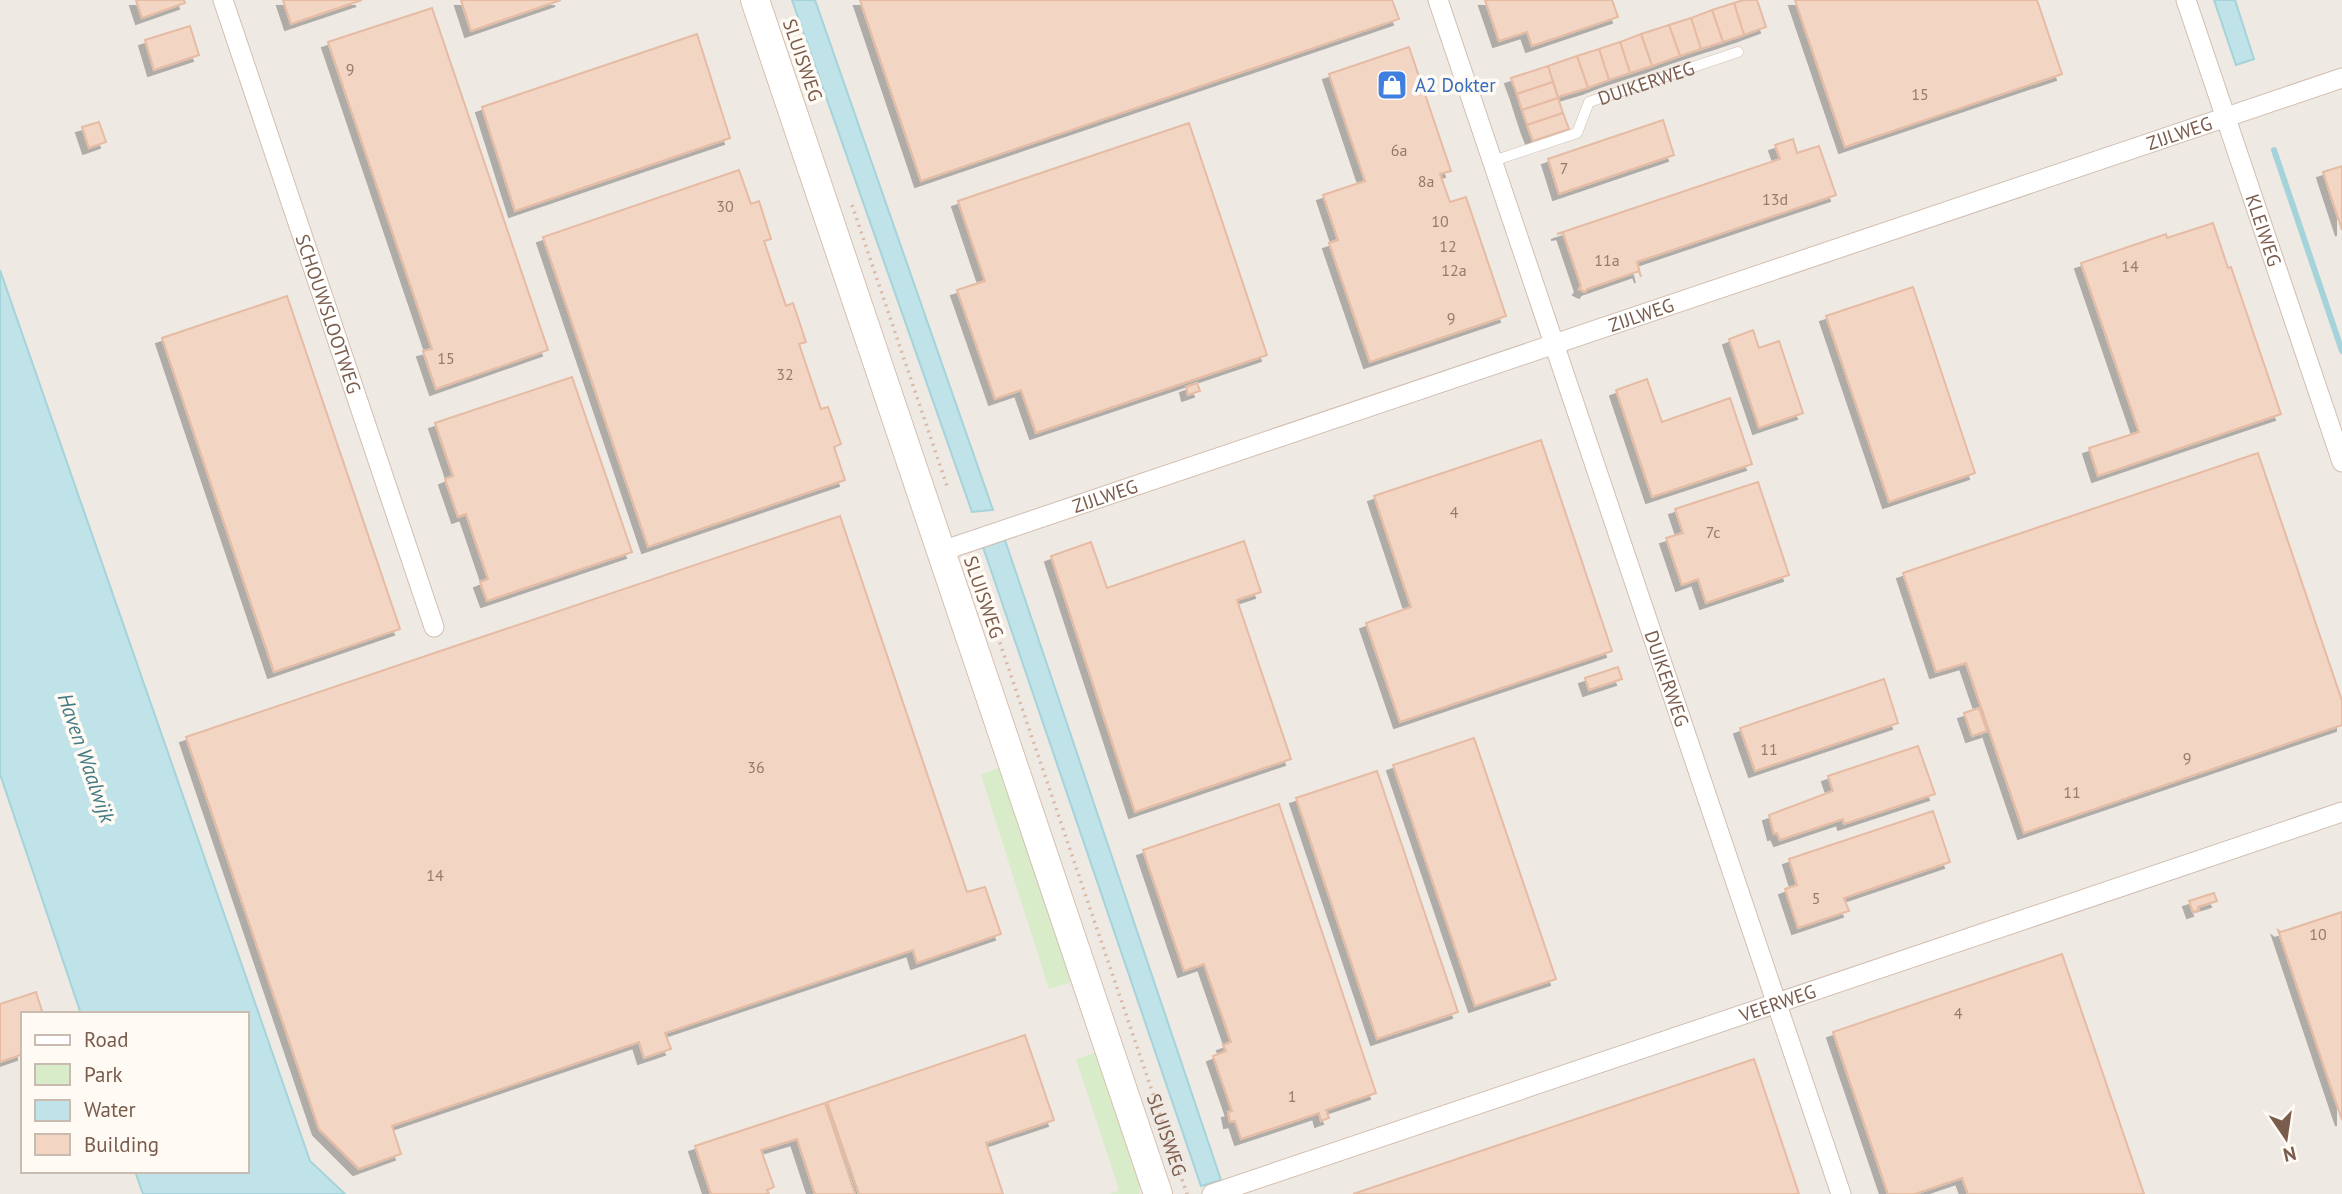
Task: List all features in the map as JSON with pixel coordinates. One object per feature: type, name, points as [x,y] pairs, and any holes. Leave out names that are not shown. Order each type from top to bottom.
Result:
[{"type":"street","name":"SCHOUWSLOOTWEG","points":[[223,0],[434,627]]},
{"type":"street","name":"SLUISWEG","points":[[755,0],[1158,1194]]},
{"type":"street","name":"DUIKERWEG","points":[[1438,0],[1841,1194]]},
{"type":"street","name":"KLEIWEG","points":[[2186,0],[2342,462]]},
{"type":"street","name":"ZIJLWEG","points":[[942,551],[2342,78]]},
{"type":"street","name":"VEERWEG","points":[[1212,1194],[2342,812]]},
{"type":"lane","name":"DUIKERWEG","points":[[1493,161],[1577,133],[1589,102],[1738,52]]},
{"type":"path","points":[[849,197],[949,493]]},
{"type":"path","name":"SLUISWEG","points":[[983,594],[1187,1194]]},
{"type":"shaded area","points":[[0,0],[2342,0],[2342,1194],[0,1194]]},
{"type":"green space","points":[[1001,767],[1072,982],[1049,989],[981,775]]},
{"type":"green space","points":[[1097,1052],[1140,1185],[1139,1194],[1110,1194],[1119,1190],[1076,1059]]},
{"type":"water","points":[[792,0],[815,0],[993,510],[972,512]]},
{"type":"water","points":[[2214,0],[2235,0],[2254,59],[2236,65]]},
{"type":"water","name":"Haven Waalwijk","points":[[0,270],[310,1161],[345,1194],[143,1194],[136,1173],[248,1173],[248,1012],[80,1012],[0,774]]},
{"type":"water","points":[[1005,540],[1221,1180],[1201,1186],[983,547]]},
{"type":"building","points":[[136,0],[184,0],[185,3],[142,18]]},
{"type":"building","points":[[283,0],[362,0],[291,24]]},
{"type":"building","points":[[461,0],[561,0],[471,31]]},
{"type":"building","points":[[860,0],[1392,0],[1399,19],[921,181]]},
{"type":"building","points":[[1485,0],[1612,0],[1618,17],[1532,46],[1527,32],[1499,41]]},
{"type":"building","points":[[1757,0],[1766,27],[1744,35],[1734,3]]},
{"type":"building","points":[[1795,0],[2037,0],[2062,74],[1845,147]]},
{"type":"building","points":[[1734,3],[1744,35],[1723,42],[1712,10]]},
{"type":"building","points":[[432,8],[548,350],[436,389],[423,351],[432,349],[328,42]]},
{"type":"building","points":[[1712,10],[1723,42],[1701,49],[1691,18]]},
{"type":"building","points":[[1691,18],[1701,49],[1680,56],[1669,25]]},
{"type":"building","points":[[1669,25],[1680,56],[1652,66],[1641,34]]},
{"type":"building","points":[[190,26],[199,55],[154,70],[145,40]]},
{"type":"building","points":[[697,34],[730,138],[515,211],[482,107]]},
{"type":"building","points":[[1641,34],[1652,66],[1630,73],[1620,42]]},
{"type":"building","points":[[1620,42],[1630,73],[1609,80],[1599,49]]},
{"type":"building","points":[[1409,47],[1451,171],[1440,174],[1450,202],[1466,197],[1506,316],[1370,362],[1329,243],[1338,240],[1323,195],[1365,181],[1329,74]]},
{"type":"building","points":[[1599,49],[1609,80],[1588,88],[1577,56]]},
{"type":"building","points":[[1577,56],[1588,88],[1558,97],[1548,66]]},
{"type":"building","points":[[1548,66],[1553,82],[1517,94],[1511,78]]},
{"type":"building","points":[[1553,82],[1558,98],[1522,110],[1517,94]]},
{"type":"building","points":[[1558,98],[1563,113],[1527,125],[1522,110]]},
{"type":"building","points":[[1563,113],[1569,129],[1533,141],[1527,125]]},
{"type":"building","points":[[1663,120],[1674,155],[1559,194],[1548,159]]},
{"type":"building","points":[[99,122],[106,142],[89,148],[82,127]]},
{"type":"building","points":[[1189,123],[1267,355],[1036,433],[1021,390],[995,399],[957,290],[985,281],[958,201]]},
{"type":"building","points":[[1793,139],[1797,153],[1819,146],[1836,195],[1637,262],[1641,277],[1639,271],[1585,292],[1579,289],[1581,286],[1563,233],[1557,234],[1780,159],[1775,145]]},
{"type":"building","points":[[2342,166],[2342,230],[2323,172]]},
{"type":"building","points":[[739,170],[751,204],[759,201],[771,239],[764,241],[786,306],[793,303],[806,342],[799,344],[821,409],[828,407],[841,444],[834,447],[845,480],[648,547],[543,237]]},
{"type":"building","points":[[2213,223],[2228,268],[2231,267],[2281,414],[2098,476],[2089,448],[2139,432],[2081,263],[2166,234],[2167,238]]},
{"type":"building","points":[[1913,287],[1975,473],[1889,502],[1826,316]]},
{"type":"building","points":[[287,296],[400,629],[274,672],[162,338]]},
{"type":"building","points":[[1753,330],[1759,348],[1779,341],[1803,413],[1759,428],[1729,339]]},
{"type":"building","points":[[572,377],[632,552],[487,601],[480,582],[488,579],[466,514],[458,517],[445,479],[453,476],[435,423]]},
{"type":"building","points":[[1647,379],[1662,422],[1730,398],[1752,464],[1652,497],[1616,390]]},
{"type":"building","points":[[1197,383],[1200,391],[1188,395],[1186,387]]},
{"type":"building","points":[[1541,440],[1612,651],[1400,722],[1366,623],[1411,607],[1374,496]]},
{"type":"building","points":[[2258,453],[2342,701],[2342,725],[2024,833],[1966,663],[1936,672],[1903,573]]},
{"type":"building","points":[[1758,482],[1789,575],[1706,603],[1698,579],[1682,585],[1666,538],[1683,533],[1675,509]]},
{"type":"building","points":[[840,516],[967,892],[985,887],[1001,934],[917,963],[913,950],[665,1033],[671,1049],[644,1058],[639,1042],[392,1126],[401,1154],[359,1169],[319,1129],[186,737]]},
{"type":"building","points":[[1244,541],[1261,592],[1237,600],[1291,759],[1135,812],[1051,556],[1091,542],[1107,588]]},
{"type":"building","points":[[1618,667],[1622,679],[1589,690],[1585,678]]},
{"type":"building","points":[[1884,679],[1898,723],[1755,771],[1740,728]]},
{"type":"building","points":[[1979,708],[1987,731],[1972,736],[1964,713]]},
{"type":"building","points":[[1474,738],[1556,979],[1475,1006],[1393,765]]},
{"type":"building","points":[[1918,746],[1935,794],[1844,824],[1843,819],[1780,840],[1777,833],[1774,834],[1769,815],[1833,791],[1828,776]]},
{"type":"building","points":[[1377,771],[1458,1012],[1377,1039],[1296,798]]},
{"type":"building","points":[[1279,804],[1376,1093],[1326,1110],[1329,1118],[1321,1121],[1319,1113],[1241,1139],[1235,1121],[1230,1122],[1228,1112],[1232,1111],[1213,1056],[1226,1051],[1223,1045],[1231,1042],[1204,964],[1184,971],[1143,850]]},
{"type":"building","points":[[1933,811],[1950,862],[1844,898],[1849,911],[1798,928],[1785,889],[1797,885],[1789,859]]},
{"type":"building","points":[[2214,893],[2217,901],[2198,907],[2199,910],[2193,912],[2189,901]]},
{"type":"building","points":[[2342,912],[2342,1120],[2278,930],[2281,932]]},
{"type":"building","points":[[2062,954],[2144,1194],[1968,1194],[1962,1178],[1915,1194],[1888,1194],[1833,1032]]},
{"type":"building","points":[[36,992],[42,1012],[21,1012],[21,1055],[0,1062],[0,1004]]},
{"type":"building","points":[[1025,1035],[1054,1120],[986,1143],[1003,1194],[859,1194],[827,1102]]},
{"type":"building","points":[[1754,1059],[1799,1194],[1353,1194]]},
{"type":"building","points":[[825,1103],[855,1194],[815,1194],[797,1139],[761,1150],[774,1187],[767,1190],[769,1194],[711,1194],[695,1146]]},
{"type":"waterway","points":[[2274,150],[2342,351]]},
{"type":"place","name":"A2 Dokter","points":[[1392,85]]}]
